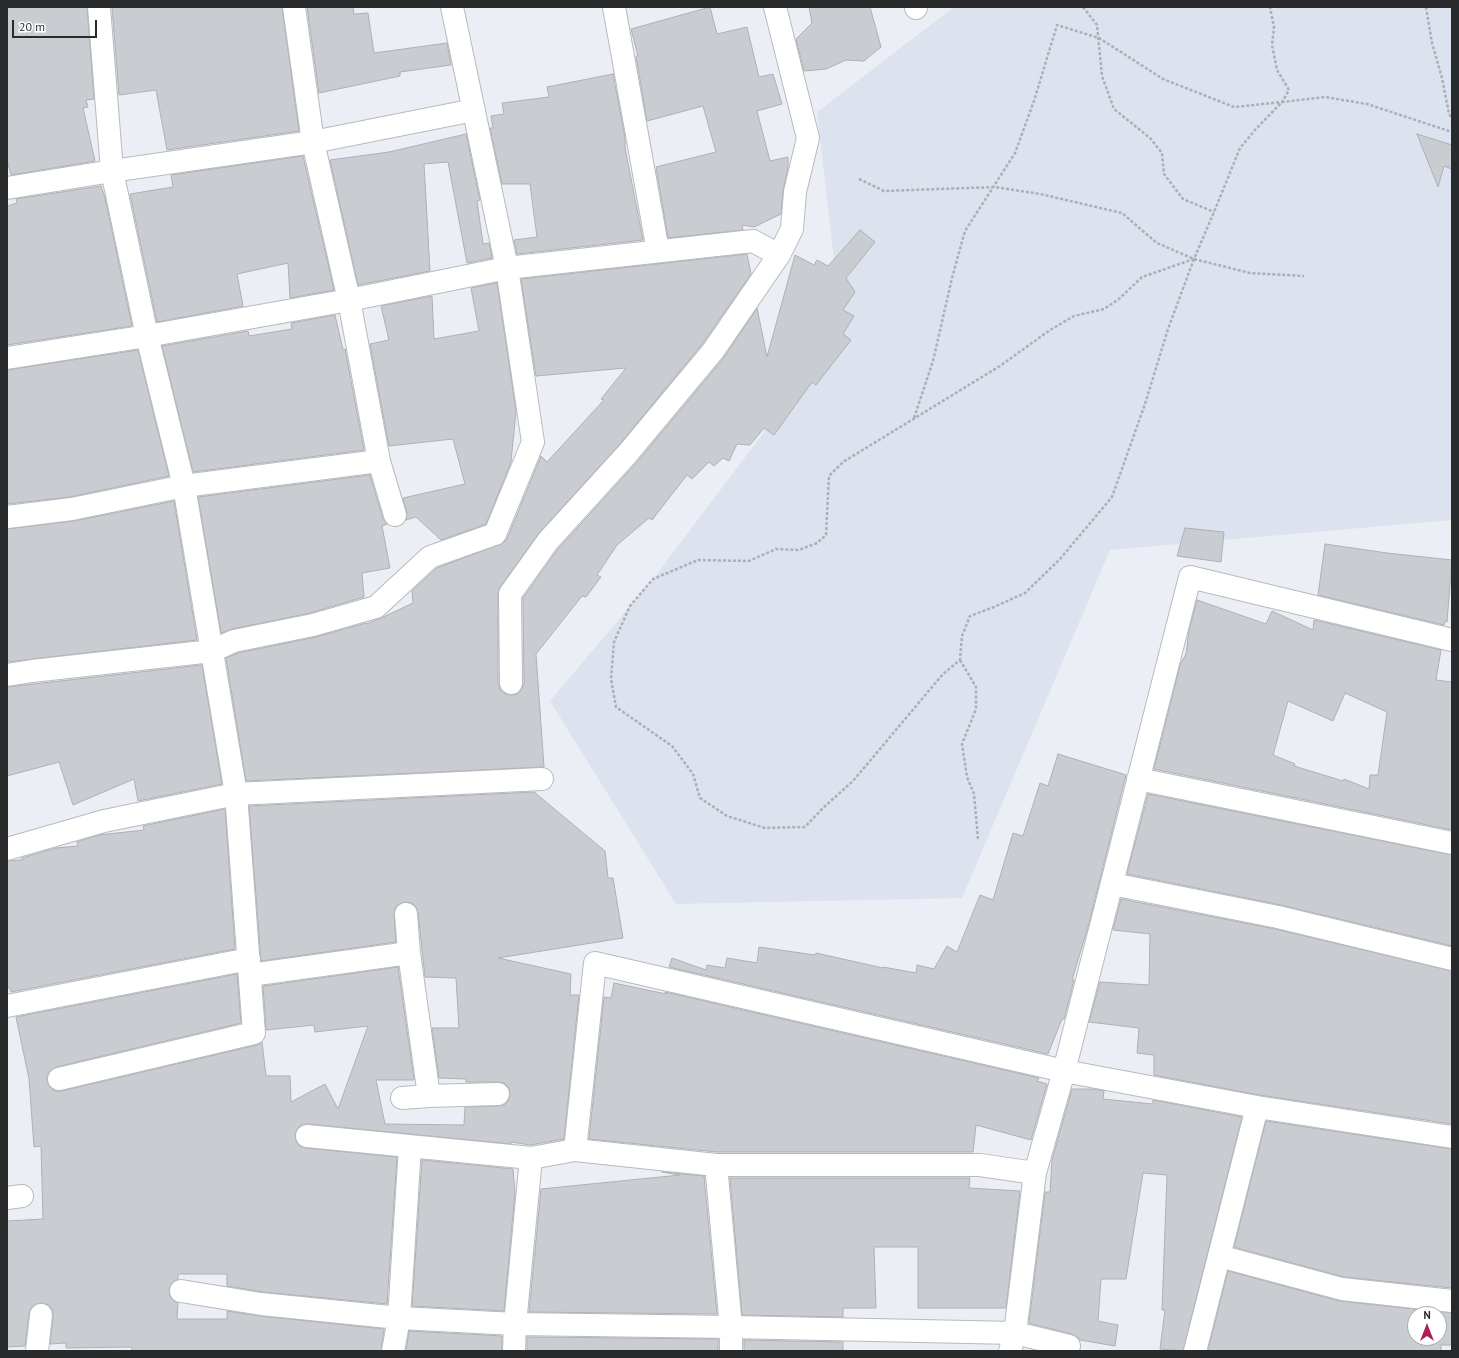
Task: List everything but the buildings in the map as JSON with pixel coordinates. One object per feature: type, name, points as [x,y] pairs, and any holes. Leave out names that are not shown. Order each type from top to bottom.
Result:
[{"type":"street","points":[[59,1079],[254,1033],[236,794],[184,486],[147,336],[112,171],[98,7]]},
{"type":"street","points":[[294,7],[313,142],[349,300],[379,461],[395,515]]},
{"type":"street","points":[[7,675],[46,669],[212,651],[234,641],[313,625],[376,607],[430,557],[495,534],[533,442],[507,268],[452,7]]},
{"type":"street","points":[[614,7],[658,251]]},
{"type":"street","points":[[511,683],[510,594],[548,541],[628,453],[713,351],[779,255],[792,229],[795,192],[808,138],[775,7]]},
{"type":"street","points":[[7,188],[112,171],[313,142],[474,110]]},
{"type":"street","points":[[7,358],[147,336],[349,300],[507,268],[753,241],[779,255]]},
{"type":"street","points":[[7,517],[72,509],[184,486],[379,461]]},
{"type":"street","points":[[1012,1342],[1035,1173],[1064,1071],[1190,577],[1452,640]]},
{"type":"street","points":[[7,849],[104,821],[236,794],[542,778]]},
{"type":"street","points":[[1138,780],[1452,843]]},
{"type":"street","points":[[1112,884],[1278,917],[1452,959]]},
{"type":"street","points":[[406,914],[409,953],[428,1096]]},
{"type":"street","points":[[7,1006],[250,967],[409,953]]},
{"type":"street","points":[[575,1150],[595,963],[1064,1071],[1257,1107],[1452,1137]]},
{"type":"street","points":[[402,1098],[498,1094]]},
{"type":"street","points":[[1195,1351],[1257,1107]]},
{"type":"street","points":[[306,1136],[531,1158],[575,1150],[716,1165],[980,1165],[1035,1173]]},
{"type":"street","points":[[393,1351],[399,1318],[410,1147]]},
{"type":"street","points":[[514,1351],[515,1324],[531,1158]]},
{"type":"street","points":[[716,1165],[731,1327],[731,1351]]},
{"type":"street","points":[[1219,1256],[1342,1289],[1452,1301]]},
{"type":"street","points":[[181,1291],[261,1304],[399,1318],[515,1324],[731,1327],[1069,1346]]},
{"type":"street","points":[[31,1350],[41,1315]]},
{"type":"path","points":[[1084,7],[1097,25],[1102,76],[1114,109],[1150,138],[1162,153],[1164,174],[1183,199],[1214,212]]},
{"type":"path","points":[[978,839],[974,794],[967,777],[962,744],[976,709],[976,687],[960,660],[962,636],[970,616],[994,608],[1025,593],[1060,559],[1112,497],[1145,404],[1168,329],[1194,259],[1240,148],[1282,102],[1289,90],[1277,70],[1272,45],[1274,27],[1270,7]]},
{"type":"path","points":[[1426,7],[1432,43],[1442,78],[1449,114],[1452,118]]},
{"type":"path","points":[[914,418],[933,361],[952,278],[965,231],[995,187],[1015,153],[1034,101],[1057,25],[1099,38],[1163,79],[1234,107],[1325,97],[1367,104],[1452,132]]},
{"type":"path","points":[[859,179],[884,191],[995,187],[1040,194],[1122,213],[1157,243],[1194,259],[1250,273],[1304,276]]},
{"type":"path","points":[[960,660],[943,674],[853,781],[824,807],[805,827],[766,828],[727,816],[700,798],[693,774],[672,746],[616,708],[611,679],[614,642],[630,606],[653,579],[698,560],[749,561],[776,549],[799,550],[817,543],[826,535],[829,476],[843,462],[1000,366],[1050,330],[1074,316],[1104,309],[1118,299],[1142,277],[1194,259]]},
{"type":"shaded area","points":[[954,7],[1452,7],[1452,520],[1110,550],[962,898],[676,904],[550,701],[653,579],[842,329],[817,112]]}]
